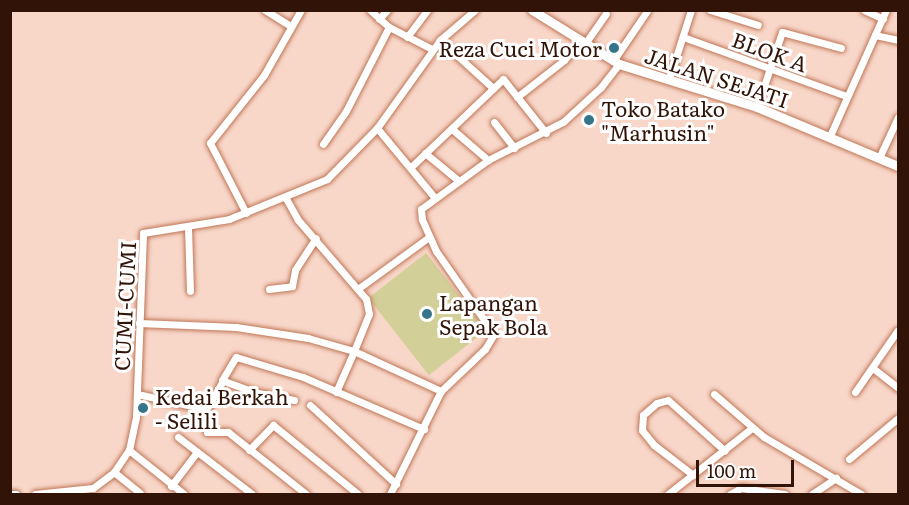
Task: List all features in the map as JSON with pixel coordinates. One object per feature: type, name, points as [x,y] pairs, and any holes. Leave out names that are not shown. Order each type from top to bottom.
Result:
[{"type":"main road","name":"JALAN SEJATI","points":[[532,10],[582,44],[616,62],[758,107],[898,166]]},
{"type":"street","points":[[265,10],[291,26]]},
{"type":"street","points":[[246,213],[210,143],[264,75],[301,10]]},
{"type":"street","points":[[370,10],[389,27],[432,49]]},
{"type":"street","points":[[379,19],[387,10]]},
{"type":"street","points":[[406,37],[427,10]]},
{"type":"street","points":[[434,197],[412,166],[376,128],[432,49],[475,10]]},
{"type":"street","points":[[669,79],[691,10]]},
{"type":"street","points":[[710,10],[732,14],[758,25]]},
{"type":"street","points":[[864,10],[883,19]]},
{"type":"street","points":[[829,138],[886,10]]},
{"type":"street","points":[[390,495],[441,392],[489,344],[494,331],[429,237],[421,213],[434,197],[488,160],[546,133],[579,109],[616,62],[647,11]]},
{"type":"street","points":[[517,97],[582,44],[606,14]]},
{"type":"street","points":[[323,144],[346,111],[389,27]]},
{"type":"street","points":[[758,107],[785,30],[841,48]]},
{"type":"street","points":[[875,35],[898,40]]},
{"type":"street","name":"BLOK A","points":[[683,37],[846,96]]},
{"type":"street","points":[[440,40],[493,88]]},
{"type":"street","points":[[412,166],[504,79],[546,133]]},
{"type":"street","points":[[879,158],[898,117]]},
{"type":"street","points":[[494,122],[514,148]]},
{"type":"street","name":"CUMI-CUMI","points":[[35,495],[81,493],[114,472],[129,450],[137,394],[143,234],[188,227],[246,213],[286,198],[341,168],[376,128]]},
{"type":"street","points":[[452,129],[488,160]]},
{"type":"street","points":[[425,153],[459,181]]},
{"type":"street","points":[[286,198],[298,220],[359,288],[369,314],[336,392]]},
{"type":"street","points":[[188,227],[190,291]]},
{"type":"street","points":[[359,288],[429,237]]},
{"type":"street","points":[[269,289],[292,286],[296,270],[316,238]]},
{"type":"street","points":[[139,322],[236,327],[308,338],[354,351],[441,392]]},
{"type":"street","points":[[855,392],[874,369],[898,330]]},
{"type":"street","points":[[306,495],[227,431],[207,432],[206,410],[236,357],[303,377],[424,429]]},
{"type":"street","points":[[874,369],[898,388]]},
{"type":"street","points":[[222,382],[294,400]]},
{"type":"street","points":[[137,394],[206,410]]},
{"type":"street","points":[[714,394],[752,428],[861,495]]},
{"type":"street","points":[[693,475],[654,445],[642,430],[643,415],[657,403],[668,400],[725,451]]},
{"type":"street","points":[[310,405],[396,484]]},
{"type":"street","points":[[849,459],[898,418]]},
{"type":"street","points":[[249,450],[273,425],[358,495]]},
{"type":"street","points":[[668,495],[752,428]]},
{"type":"street","points":[[178,437],[252,495]]},
{"type":"street","points":[[129,450],[184,495]]},
{"type":"street","points":[[171,486],[197,452]]},
{"type":"street","points":[[114,472],[140,493]]},
{"type":"street","points":[[812,495],[836,478]]},
{"type":"street","points":[[730,495],[741,488],[785,495]]},
{"type":"street","points":[[10,494],[16,495]]},
{"type":"shaded area","name":"Lapangan Sepak Bola","points":[[426,253],[486,330],[429,375],[368,298]]},
{"type":"place","name":"Reza Cuci Motor","points":[[614,48]]},
{"type":"place","name":"Toko Batako \"Marhusin\"","points":[[589,120]]},
{"type":"place","name":"Lapangan Sepak Bola","points":[[427,314]]},
{"type":"place","name":"Kedai Berkah - Selili","points":[[143,408]]}]
